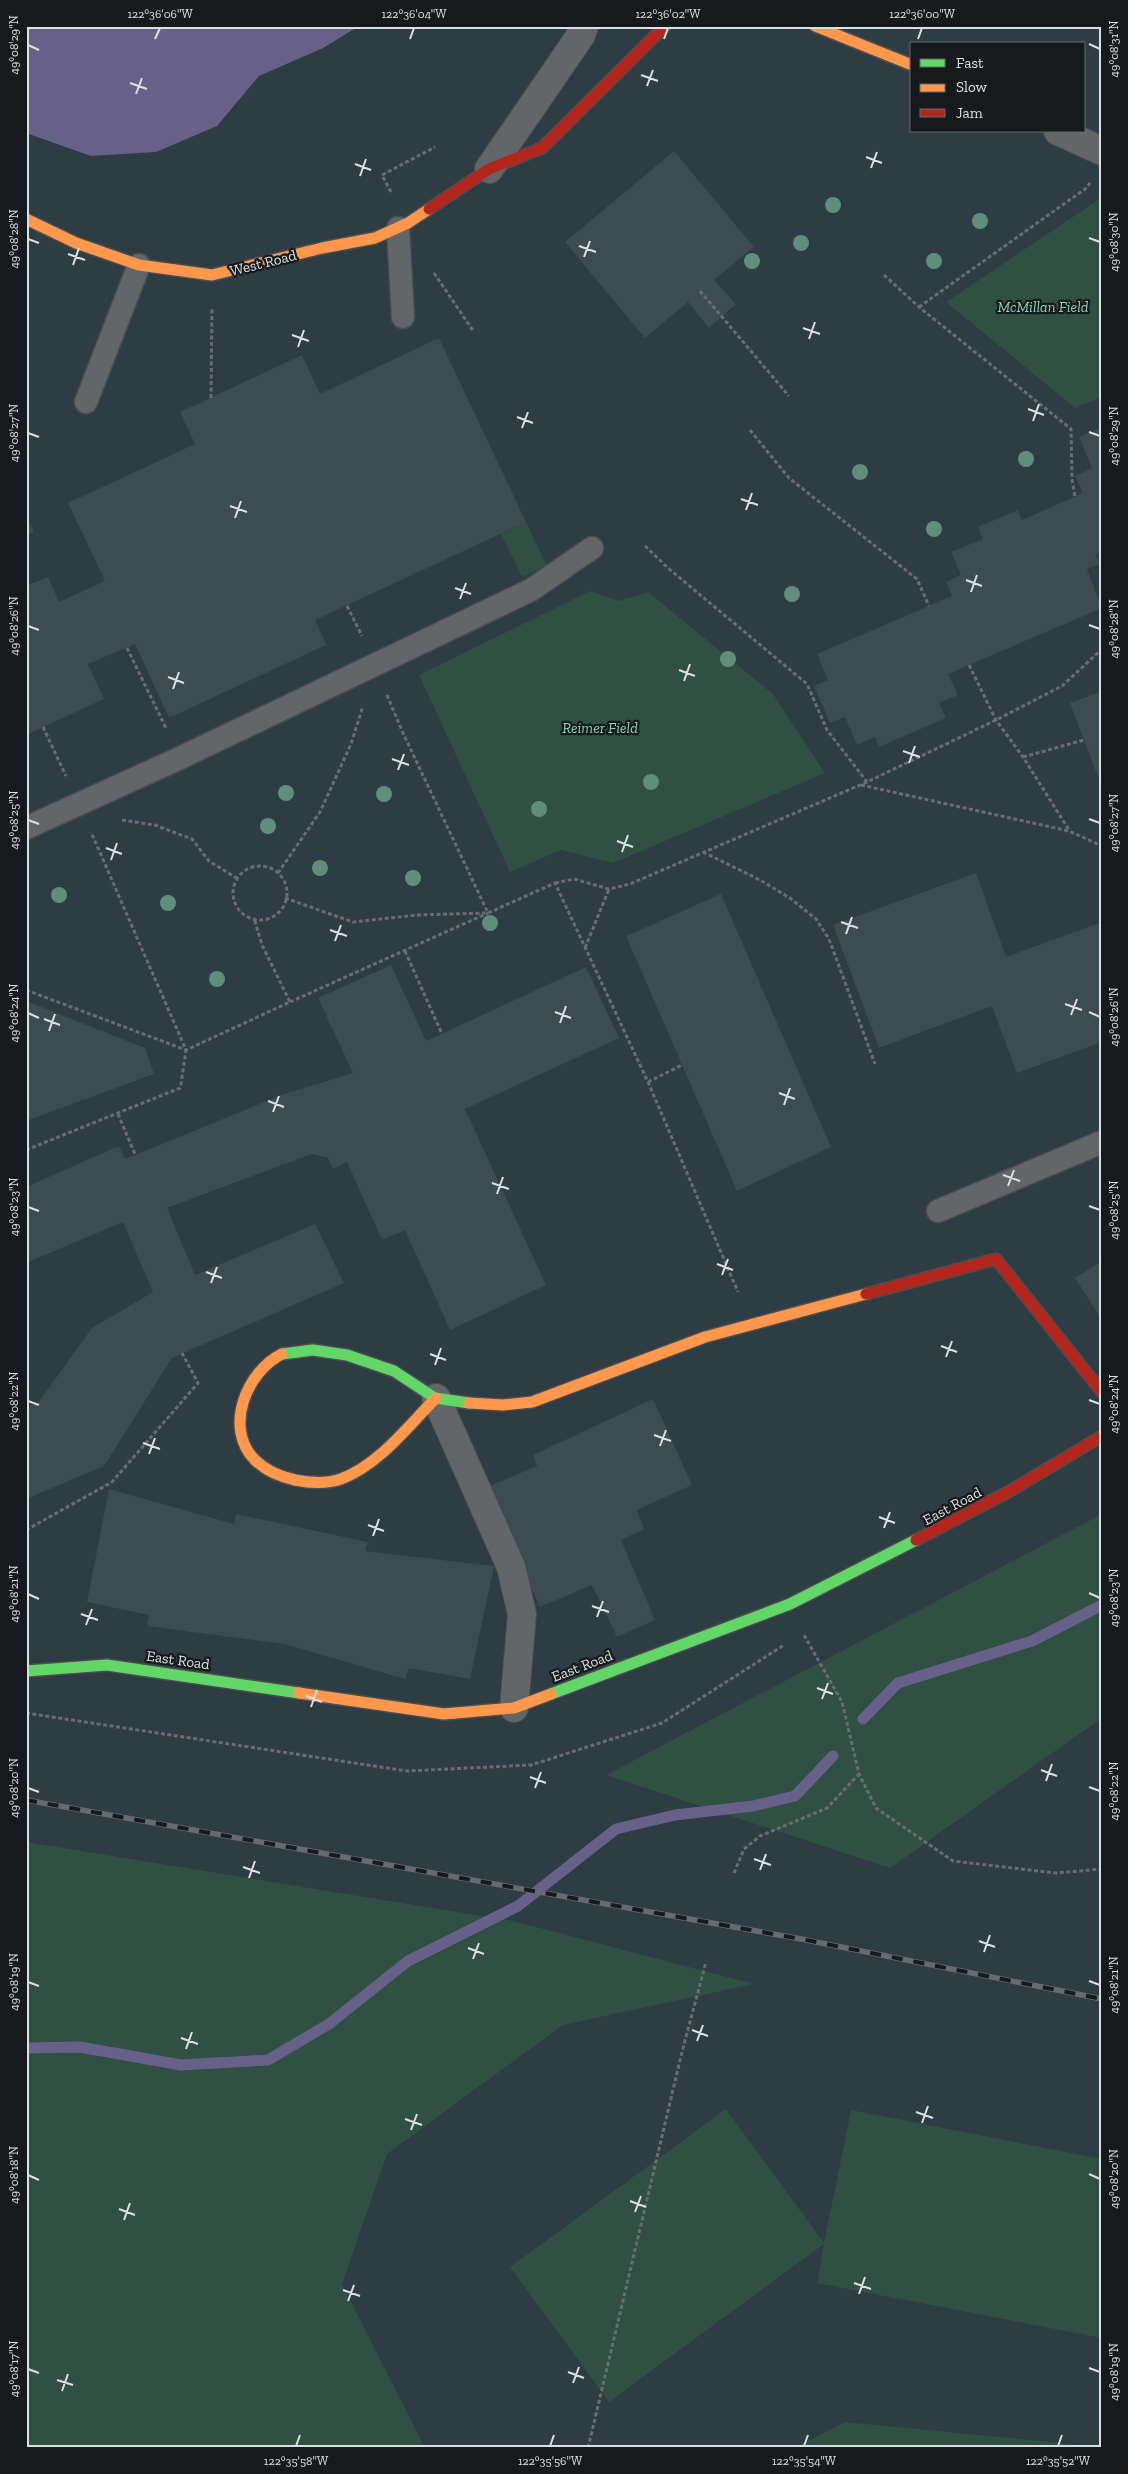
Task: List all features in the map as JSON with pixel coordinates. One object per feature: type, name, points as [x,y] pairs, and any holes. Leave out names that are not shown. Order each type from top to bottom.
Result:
[{"type":"street","name":"West Road","points":[[489,169],[581,35],[584,26]]},
{"type":"street","name":"West Road","points":[[26,219],[76,243],[139,265],[212,276],[322,248],[375,238],[398,228],[489,169],[542,148],[665,26]]},
{"type":"street","points":[[815,26],[910,64]]},
{"type":"street","points":[[1060,132],[1102,151]]},
{"type":"street","points":[[436,1398],[371,1461],[340,1479],[321,1483],[284,1477],[266,1468],[253,1458],[245,1444],[241,1429],[245,1395],[254,1377],[265,1362],[283,1353],[331,1352],[386,1367],[409,1379],[436,1398],[476,1405],[504,1406],[532,1402],[705,1337],[996,1258],[1102,1392]]},
{"type":"street","points":[[436,1398],[511,1567],[516,1583],[522,1614],[514,1708]]},
{"type":"street","name":"East Road","points":[[26,1671],[107,1665],[444,1714],[514,1708],[790,1604],[913,1544],[1102,1436]]},
{"type":"lane","points":[[398,228],[403,317]]},
{"type":"lane","points":[[86,402],[139,265]]},
{"type":"lane","points":[[26,828],[180,758],[531,590],[592,548]]},
{"type":"lane","points":[[938,1211],[1102,1142]]},
{"type":"path","points":[[392,195],[382,175],[434,147]]},
{"type":"path","points":[[920,307],[1086,189],[1094,178]]},
{"type":"path","points":[[432,268],[474,332]]},
{"type":"path","points":[[884,275],[920,307],[1071,429],[1072,479],[1075,497]]},
{"type":"path","points":[[210,398],[212,276]]},
{"type":"path","points":[[700,292],[789,396]]},
{"type":"path","points":[[750,430],[788,478],[917,579],[929,606]]},
{"type":"path","points":[[645,546],[668,568],[807,684],[828,730],[867,782]]},
{"type":"path","points":[[127,648],[180,758]]},
{"type":"path","points":[[26,990],[186,1050],[555,883],[574,879],[609,889],[630,884],[861,785],[1062,686],[1102,650]]},
{"type":"path","points":[[278,873],[320,812],[351,744],[374,664]]},
{"type":"path","points":[[374,664],[403,733],[488,913]]},
{"type":"path","points":[[969,665],[996,720],[1023,757],[1069,831]]},
{"type":"path","points":[[26,1150],[180,1088],[186,1050],[79,804],[43,727]]},
{"type":"path","points":[[1023,757],[1084,740]]},
{"type":"path","points":[[861,785],[1069,831],[1102,846]]},
{"type":"path","points":[[79,804],[115,820],[155,825],[192,839],[209,861],[238,879]]},
{"type":"path","points":[[703,852],[760,880],[790,898],[816,919],[829,939],[875,1064]]},
{"type":"path","points":[[256,865],[272,868],[284,880],[287,889],[284,906],[279,913],[263,920],[246,916],[235,903],[233,886],[238,879],[242,872],[256,865]]},
{"type":"path","points":[[555,883],[648,1082],[752,1325]]},
{"type":"path","points":[[585,948],[609,889]]},
{"type":"path","points":[[285,898],[353,922],[417,915],[488,913]]},
{"type":"path","points":[[254,918],[262,945],[290,1002]]},
{"type":"path","points":[[405,951],[442,1034]]},
{"type":"path","points":[[648,1082],[682,1065]]},
{"type":"path","points":[[118,1114],[135,1154]]},
{"type":"path","points":[[26,1530],[112,1482],[198,1383],[182,1353]]},
{"type":"path","points":[[790,1604],[803,1633],[842,1702],[859,1774],[876,1808],[953,1861],[1056,1873],[1102,1869]]},
{"type":"path","points":[[734,1873],[744,1849],[760,1836],[827,1808],[859,1774]]},
{"type":"path","points":[[588,2448],[682,2052],[706,1962]]},
{"type":"shaded area","points":[[26,26],[1102,26],[1102,2448],[26,2448]]},
{"type":"shaded area","points":[[26,26],[359,26],[323,48],[259,76],[217,126],[156,152],[91,156],[26,133]]},
{"type":"green space","name":"McMillan Field","points":[[1102,194],[1102,397],[1075,408],[946,302],[1095,202]]},
{"type":"green space","points":[[526,522],[547,566],[522,577],[501,534]]},
{"type":"green space","name":"Reimer Field","points":[[590,591],[619,601],[648,592],[773,694],[825,773],[613,863],[561,850],[510,872],[419,675]]},
{"type":"green space","points":[[1102,1514],[1102,1718],[890,1868],[606,1775]]},
{"type":"green space","points":[[26,1842],[513,1921],[754,1984],[563,2025],[387,2154],[342,2284],[425,2448],[26,2448]]},
{"type":"green space","points":[[726,2109],[824,2243],[851,2110],[1102,2159],[1102,2338],[817,2283],[824,2244],[609,2402],[510,2267]]},
{"type":"green space","points":[[845,2422],[1102,2447],[1102,2448],[794,2448]]},
{"type":"building","points":[[674,151],[754,247],[714,280],[736,304],[709,328],[688,302],[645,338],[565,242]]},
{"type":"building","points":[[439,338],[526,522],[315,620],[326,645],[169,718],[135,644],[88,664],[104,699],[26,735],[26,586],[48,577],[59,602],[105,581],[68,503],[195,444],[180,412],[302,355],[320,394]]},
{"type":"building","points":[[1102,427],[1102,552],[1095,554],[1100,564],[1087,569],[1102,608],[948,674],[958,695],[939,703],[946,718],[879,747],[875,737],[857,745],[845,717],[830,723],[814,686],[828,680],[817,654],[952,596],[946,582],[961,575],[951,552],[983,539],[978,527],[1018,510],[1022,520],[1083,493],[1075,476],[1092,468],[1079,437]]},
{"type":"building","points":[[26,515],[34,532],[26,535]]},
{"type":"building","points":[[1102,691],[1102,776],[1098,777],[1070,703]]},
{"type":"building","points":[[976,873],[1006,957],[1102,922],[1102,1042],[1017,1073],[992,1006],[879,1048],[833,925]]},
{"type":"building","points":[[721,894],[831,1147],[737,1191],[626,936]]},
{"type":"building","points":[[391,965],[426,1041],[586,967],[619,1038],[465,1109],[546,1285],[450,1330],[405,1230],[382,1240],[347,1162],[333,1169],[328,1158],[312,1154],[167,1208],[195,1275],[315,1224],[344,1283],[172,1358],[104,1466],[26,1499],[26,1407],[38,1403],[92,1328],[153,1292],[123,1222],[26,1263],[26,1187],[119,1146],[125,1159],[284,1094],[353,1073],[318,998]]},
{"type":"building","points":[[26,1001],[145,1048],[154,1074],[26,1121]]},
{"type":"building","points":[[1102,1261],[1102,1320],[1075,1278]]},
{"type":"building","points":[[653,1399],[692,1485],[637,1510],[644,1529],[621,1540],[655,1620],[617,1637],[592,1585],[540,1607],[485,1488],[537,1466],[533,1455]]},
{"type":"building","points":[[109,1489],[234,1524],[236,1514],[368,1542],[365,1551],[494,1566],[470,1679],[409,1668],[405,1679],[284,1644],[147,1626],[149,1615],[87,1602]]},
{"type":"waterway","points":[[863,1719],[898,1683],[1032,1641],[1102,1605]]},
{"type":"waterway","points":[[26,2048],[80,2047],[181,2065],[268,2060],[329,2024],[408,1961],[518,1906],[616,1829],[675,1815],[753,1806],[795,1796],[833,1756]]},
{"type":"railway","points":[[26,1800],[801,1939],[1102,1999]]},
{"type":"traffic: fast","points":[[282,1354],[313,1350],[347,1355],[394,1371],[435,1398],[469,1403]]},
{"type":"traffic: fast","points":[[551,1694],[790,1604],[916,1540]]},
{"type":"traffic: fast","points":[[26,1671],[107,1665],[299,1693]]},
{"type":"traffic: slow","points":[[815,26],[910,64]]},
{"type":"traffic: slow","points":[[26,219],[76,243],[139,265],[212,275],[322,248],[375,238],[408,223],[429,209]]},
{"type":"traffic: slow","points":[[469,1403],[503,1405],[532,1402],[705,1337],[866,1294]]},
{"type":"traffic: slow","points":[[282,1354],[269,1362],[259,1373],[243,1401],[240,1417],[241,1432],[246,1447],[255,1460],[268,1470],[290,1479],[306,1482],[335,1481],[355,1473],[392,1444],[436,1398]]},
{"type":"traffic: slow","points":[[299,1693],[444,1714],[514,1708],[551,1694]]},
{"type":"traffic: jam","points":[[429,209],[489,169],[542,148],[665,26]]},
{"type":"traffic: jam","points":[[866,1294],[996,1259],[1102,1392]]},
{"type":"traffic: jam","points":[[916,1540],[1010,1491],[1102,1436]]}]
